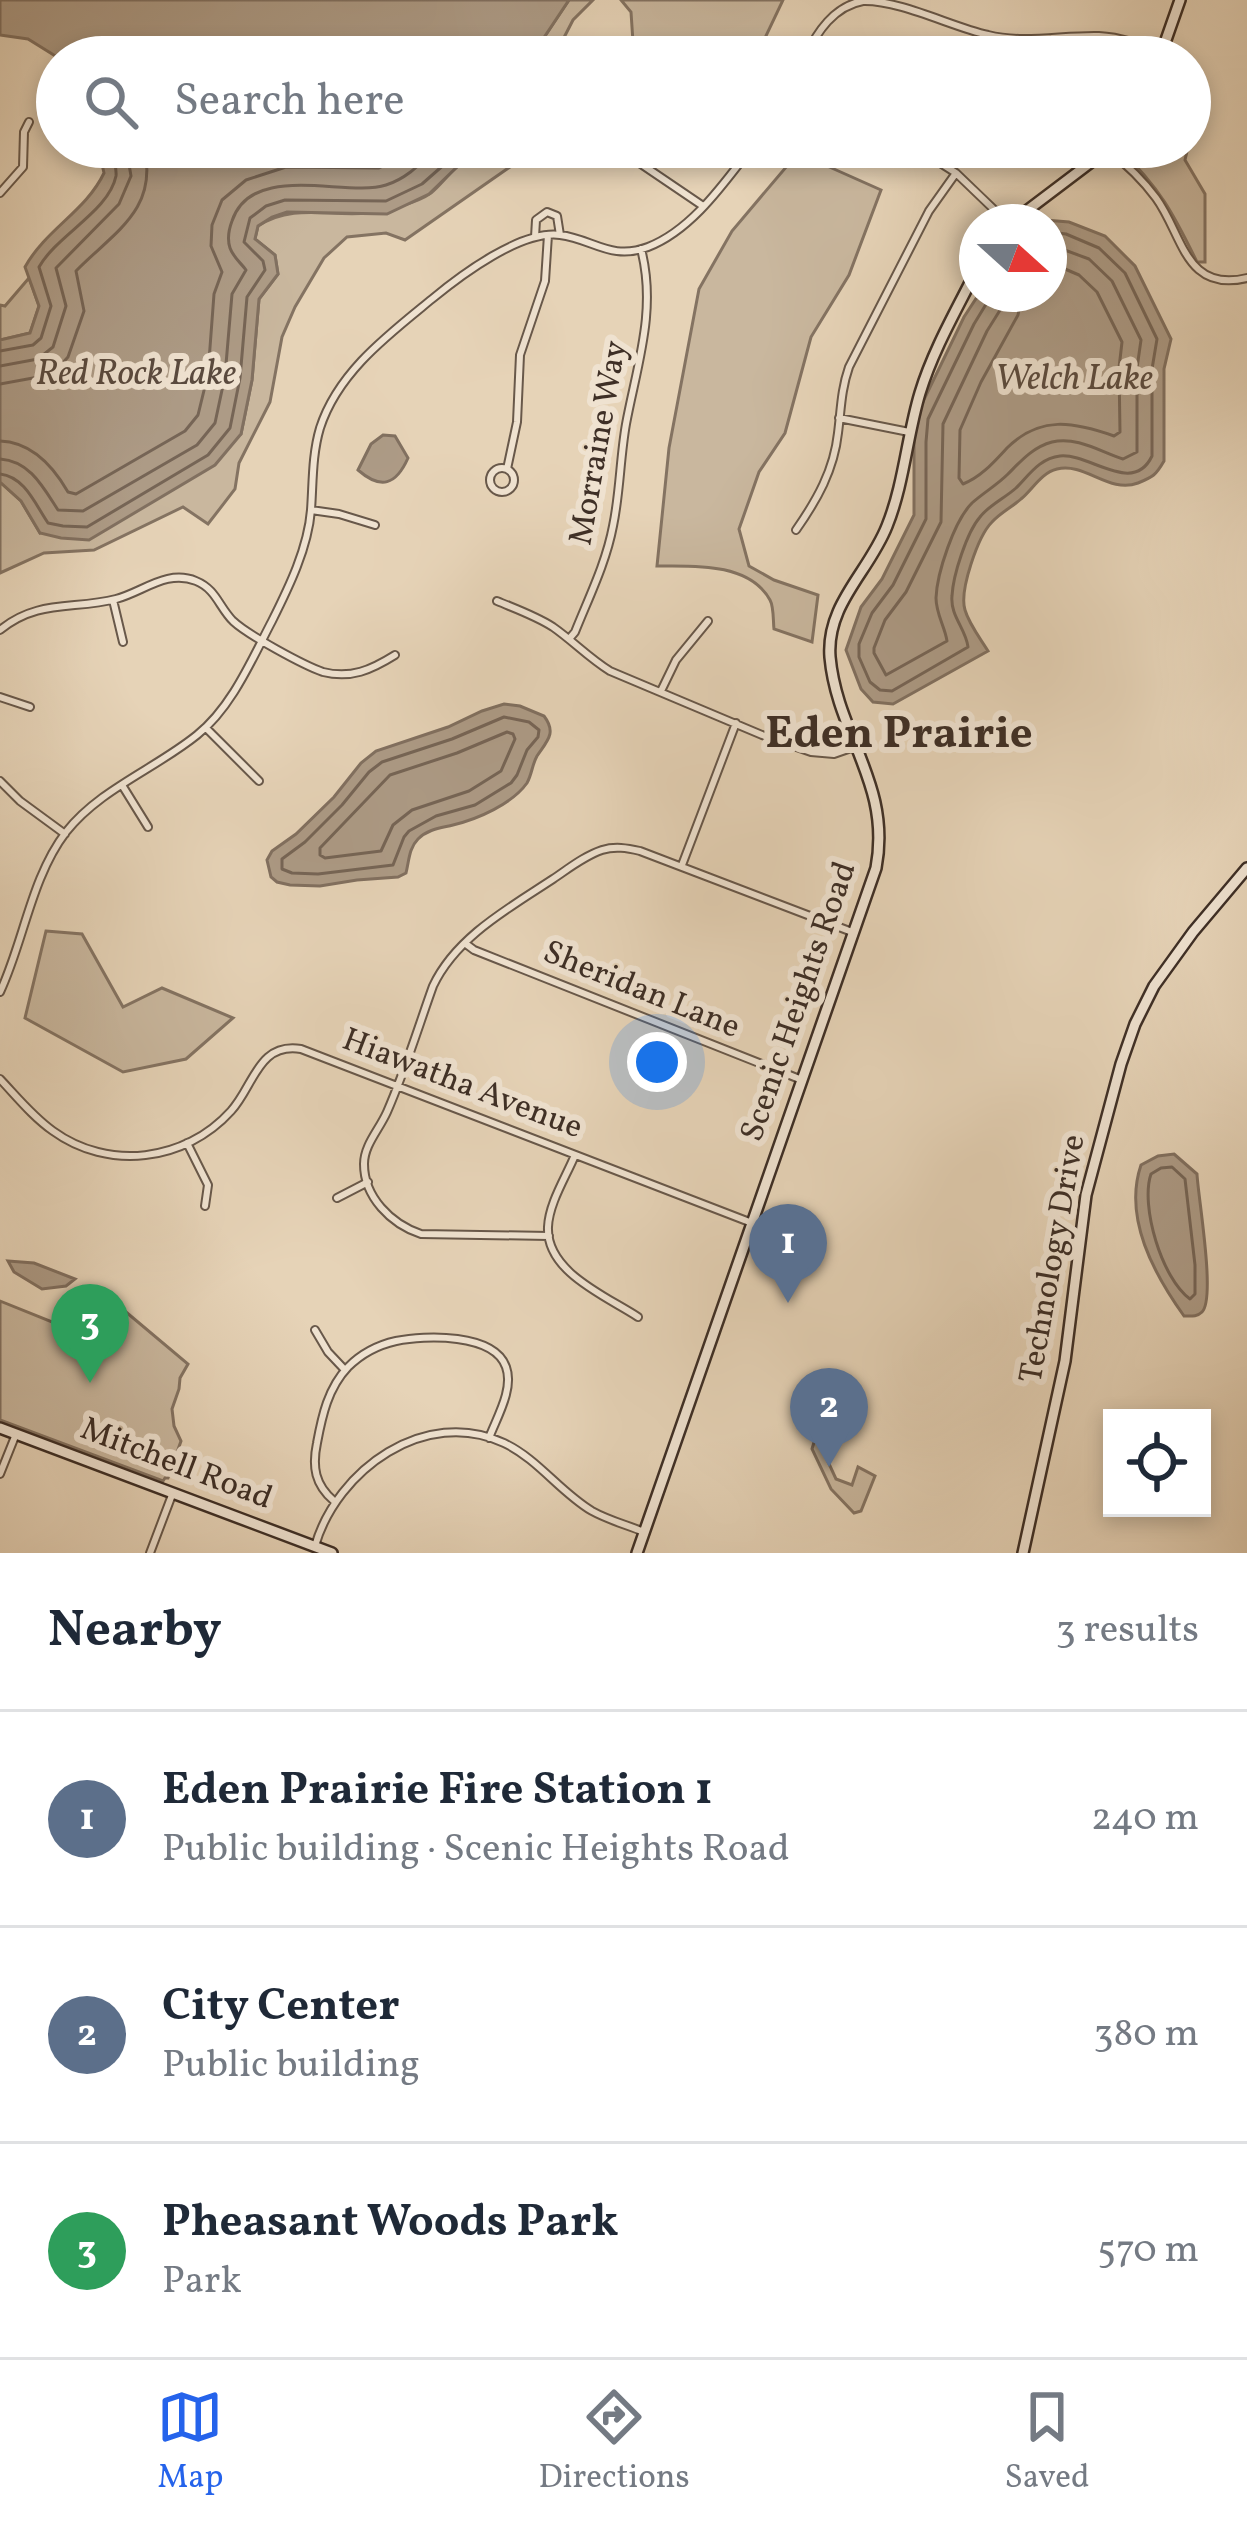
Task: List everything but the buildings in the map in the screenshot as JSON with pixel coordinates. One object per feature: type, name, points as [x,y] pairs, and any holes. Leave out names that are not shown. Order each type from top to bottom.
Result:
[{"type":"street","points":[[1168,36],[1180,0]]},
{"type":"street","points":[[816,36],[855,2],[873,1],[996,36]]},
{"type":"street","points":[[0,193],[23,167],[24,132],[29,122]]},
{"type":"street","points":[[647,168],[704,206]]},
{"type":"street","points":[[0,992],[42,876],[65,834],[122,784],[206,728],[225,704],[262,639],[306,543],[315,448],[329,405],[356,367],[454,281],[535,236],[560,235],[607,251],[641,249],[664,239],[704,206],[735,168]]},
{"type":"street","points":[[948,168],[990,204]]},
{"type":"street","points":[[1034,204],[1083,168]]},
{"type":"street","points":[[1130,168],[1157,200],[1193,266],[1211,278],[1247,278]]},
{"type":"street","points":[[796,530],[829,472],[849,367],[929,211],[956,173]]},
{"type":"street","points":[[535,236],[536,220],[547,212],[557,216],[560,235]]},
{"type":"street","points":[[507,469],[517,422],[520,355],[545,281],[548,235]]},
{"type":"street","name":"Morraine Way","points":[[569,639],[604,561],[614,525],[623,445],[649,308],[641,249]]},
{"type":"street","name":"Scenic Heights Road","points":[[637,1553],[876,868],[880,835],[876,801],[836,688],[830,639],[838,607],[888,523],[909,432],[933,358],[959,305]]},
{"type":"street","points":[[380,322],[390,334]]},
{"type":"street","points":[[838,418],[909,432]]},
{"type":"street","points":[[499,468],[507,469],[514,483],[506,492],[497,491],[490,475],[499,468]]},
{"type":"street","points":[[311,510],[375,525]]},
{"type":"street","points":[[0,630],[36,609],[113,600],[162,580],[188,578],[210,588],[236,623],[312,668],[335,675],[361,673],[395,656]]},
{"type":"street","points":[[113,600],[123,641]]},
{"type":"street","points":[[497,601],[543,621],[610,671],[778,741],[819,754],[857,746]]},
{"type":"street","points":[[661,691],[676,660],[708,621]]},
{"type":"street","points":[[0,697],[30,707]]},
{"type":"street","points":[[682,867],[736,723]]},
{"type":"street","points":[[206,728],[259,781]]},
{"type":"street","points":[[0,781],[65,834]]},
{"type":"street","points":[[122,784],[148,827]]},
{"type":"street","points":[[549,1236],[421,1234],[384,1212],[368,1182],[366,1149],[398,1085],[439,972],[464,943],[588,856],[628,848],[854,933]]},
{"type":"street","name":"Technology Drive","points":[[1024,1553],[1065,1361],[1086,1195],[1120,1064],[1154,986],[1247,868]]},
{"type":"street","name":"Sheridan Lane","points":[[464,943],[559,986],[802,1080]]},
{"type":"street","name":"Hiawatha Avenue","points":[[0,1078],[52,1131],[100,1153],[142,1156],[188,1143],[218,1124],[246,1092],[260,1063],[274,1051],[301,1049],[752,1223]]},
{"type":"street","points":[[0,1097],[9,1088]]},
{"type":"street","points":[[188,1143],[208,1185],[205,1206]]},
{"type":"street","points":[[574,1156],[551,1212],[549,1236],[554,1253],[561,1264],[638,1317]]},
{"type":"street","points":[[338,1198],[368,1182]]},
{"type":"street","points":[[315,1330],[345,1370]]},
{"type":"street","points":[[335,1501],[316,1477],[315,1454],[326,1403],[345,1370],[365,1354],[399,1340],[449,1339],[486,1346],[502,1360],[508,1381],[489,1438]]},
{"type":"street","name":"Mitchell Road","points":[[0,1428],[332,1553]]},
{"type":"street","points":[[315,1546],[335,1501],[370,1463],[408,1443],[449,1433],[500,1441],[530,1459],[593,1512],[644,1532]]},
{"type":"street","points":[[0,1474],[16,1434]]},
{"type":"street","points":[[150,1553],[172,1493]]},
{"type":"shaded area","points":[[569,0],[593,0],[565,36],[545,36]]},
{"type":"shaded area","points":[[621,0],[783,0],[766,36],[633,36],[631,12]]},
{"type":"shaded area","points":[[508,168],[405,240],[386,233],[347,237],[324,258],[282,337],[270,402],[239,463],[235,489],[208,524],[183,507],[94,550],[44,553],[0,573],[0,482],[21,501],[40,533],[241,434],[252,380],[259,299],[278,274],[275,255],[255,239],[258,226],[285,215],[368,213],[410,203],[431,193],[454,169]]},
{"type":"shaded area","points":[[785,168],[832,168],[881,190],[849,275],[811,337],[785,433],[759,472],[739,529],[749,566],[818,595],[812,642],[774,629],[770,600],[748,579],[719,569],[657,566],[669,448],[699,289],[732,231]]},
{"type":"shaded area","points":[[1137,168],[1190,168],[1205,194],[1205,262],[1197,262]]},
{"type":"shaded area","points":[[29,278],[39,306],[30,333],[0,340],[0,305],[5,306]]},
{"type":"shaded area","points":[[46,931],[82,934],[123,1007],[162,988],[233,1018],[186,1059],[123,1072],[25,1018]]},
{"type":"shaded area","points":[[101,1291],[188,1364],[172,1409],[181,1441],[163,1481],[0,1420],[0,1301],[57,1324],[88,1293]]},
{"type":"shaded area","points":[[815,1439],[827,1443],[824,1453],[836,1479],[852,1485],[858,1467],[875,1476],[861,1511],[854,1513],[831,1489],[812,1449]]},
{"type":"water","points":[[0,0],[569,0],[545,36],[36,36],[36,44],[0,35]]},
{"type":"water","name":"Red Rock Lake","points":[[103,168],[456,168],[429,194],[387,214],[287,212],[258,226],[255,239],[275,255],[278,274],[259,299],[252,380],[241,434],[215,465],[89,540],[61,538],[40,533],[21,501],[0,482],[0,340],[30,333],[39,306],[25,267],[104,173]]},
{"type":"water","name":"Welch Lake","points":[[1067,222],[1105,236],[1135,266],[1171,339],[1164,369],[1164,461],[1151,477],[1127,485],[1067,468],[1042,478],[992,522],[971,564],[965,610],[988,651],[893,704],[873,702],[861,689],[846,650],[861,607],[882,579],[914,515],[917,414],[967,312],[1067,312]]},
{"type":"water","points":[[383,435],[395,436],[408,458],[387,482],[358,470],[371,444]]},
{"type":"water","points":[[504,704],[544,716],[550,727],[527,783],[513,798],[483,815],[422,836],[413,846],[406,873],[398,877],[320,886],[290,885],[271,877],[267,860],[272,851],[296,834],[376,751]]},
{"type":"water","points":[[1174,1154],[1197,1174],[1207,1288],[1202,1312],[1194,1316],[1184,1316],[1152,1264],[1136,1205],[1141,1165]]},
{"type":"water","points":[[8,1261],[34,1263],[75,1279],[66,1286],[42,1289],[14,1272]]},
{"type":"place","name":"Eden Prairie Fire Station 1","points":[[788,1303]]},
{"type":"place","name":"Pheasant Woods Park","points":[[90,1383]]},
{"type":"place","name":"City Center","points":[[829,1467]]},
{"type":"district","name":"Eden Prairie","points":[[899,735]]}]
